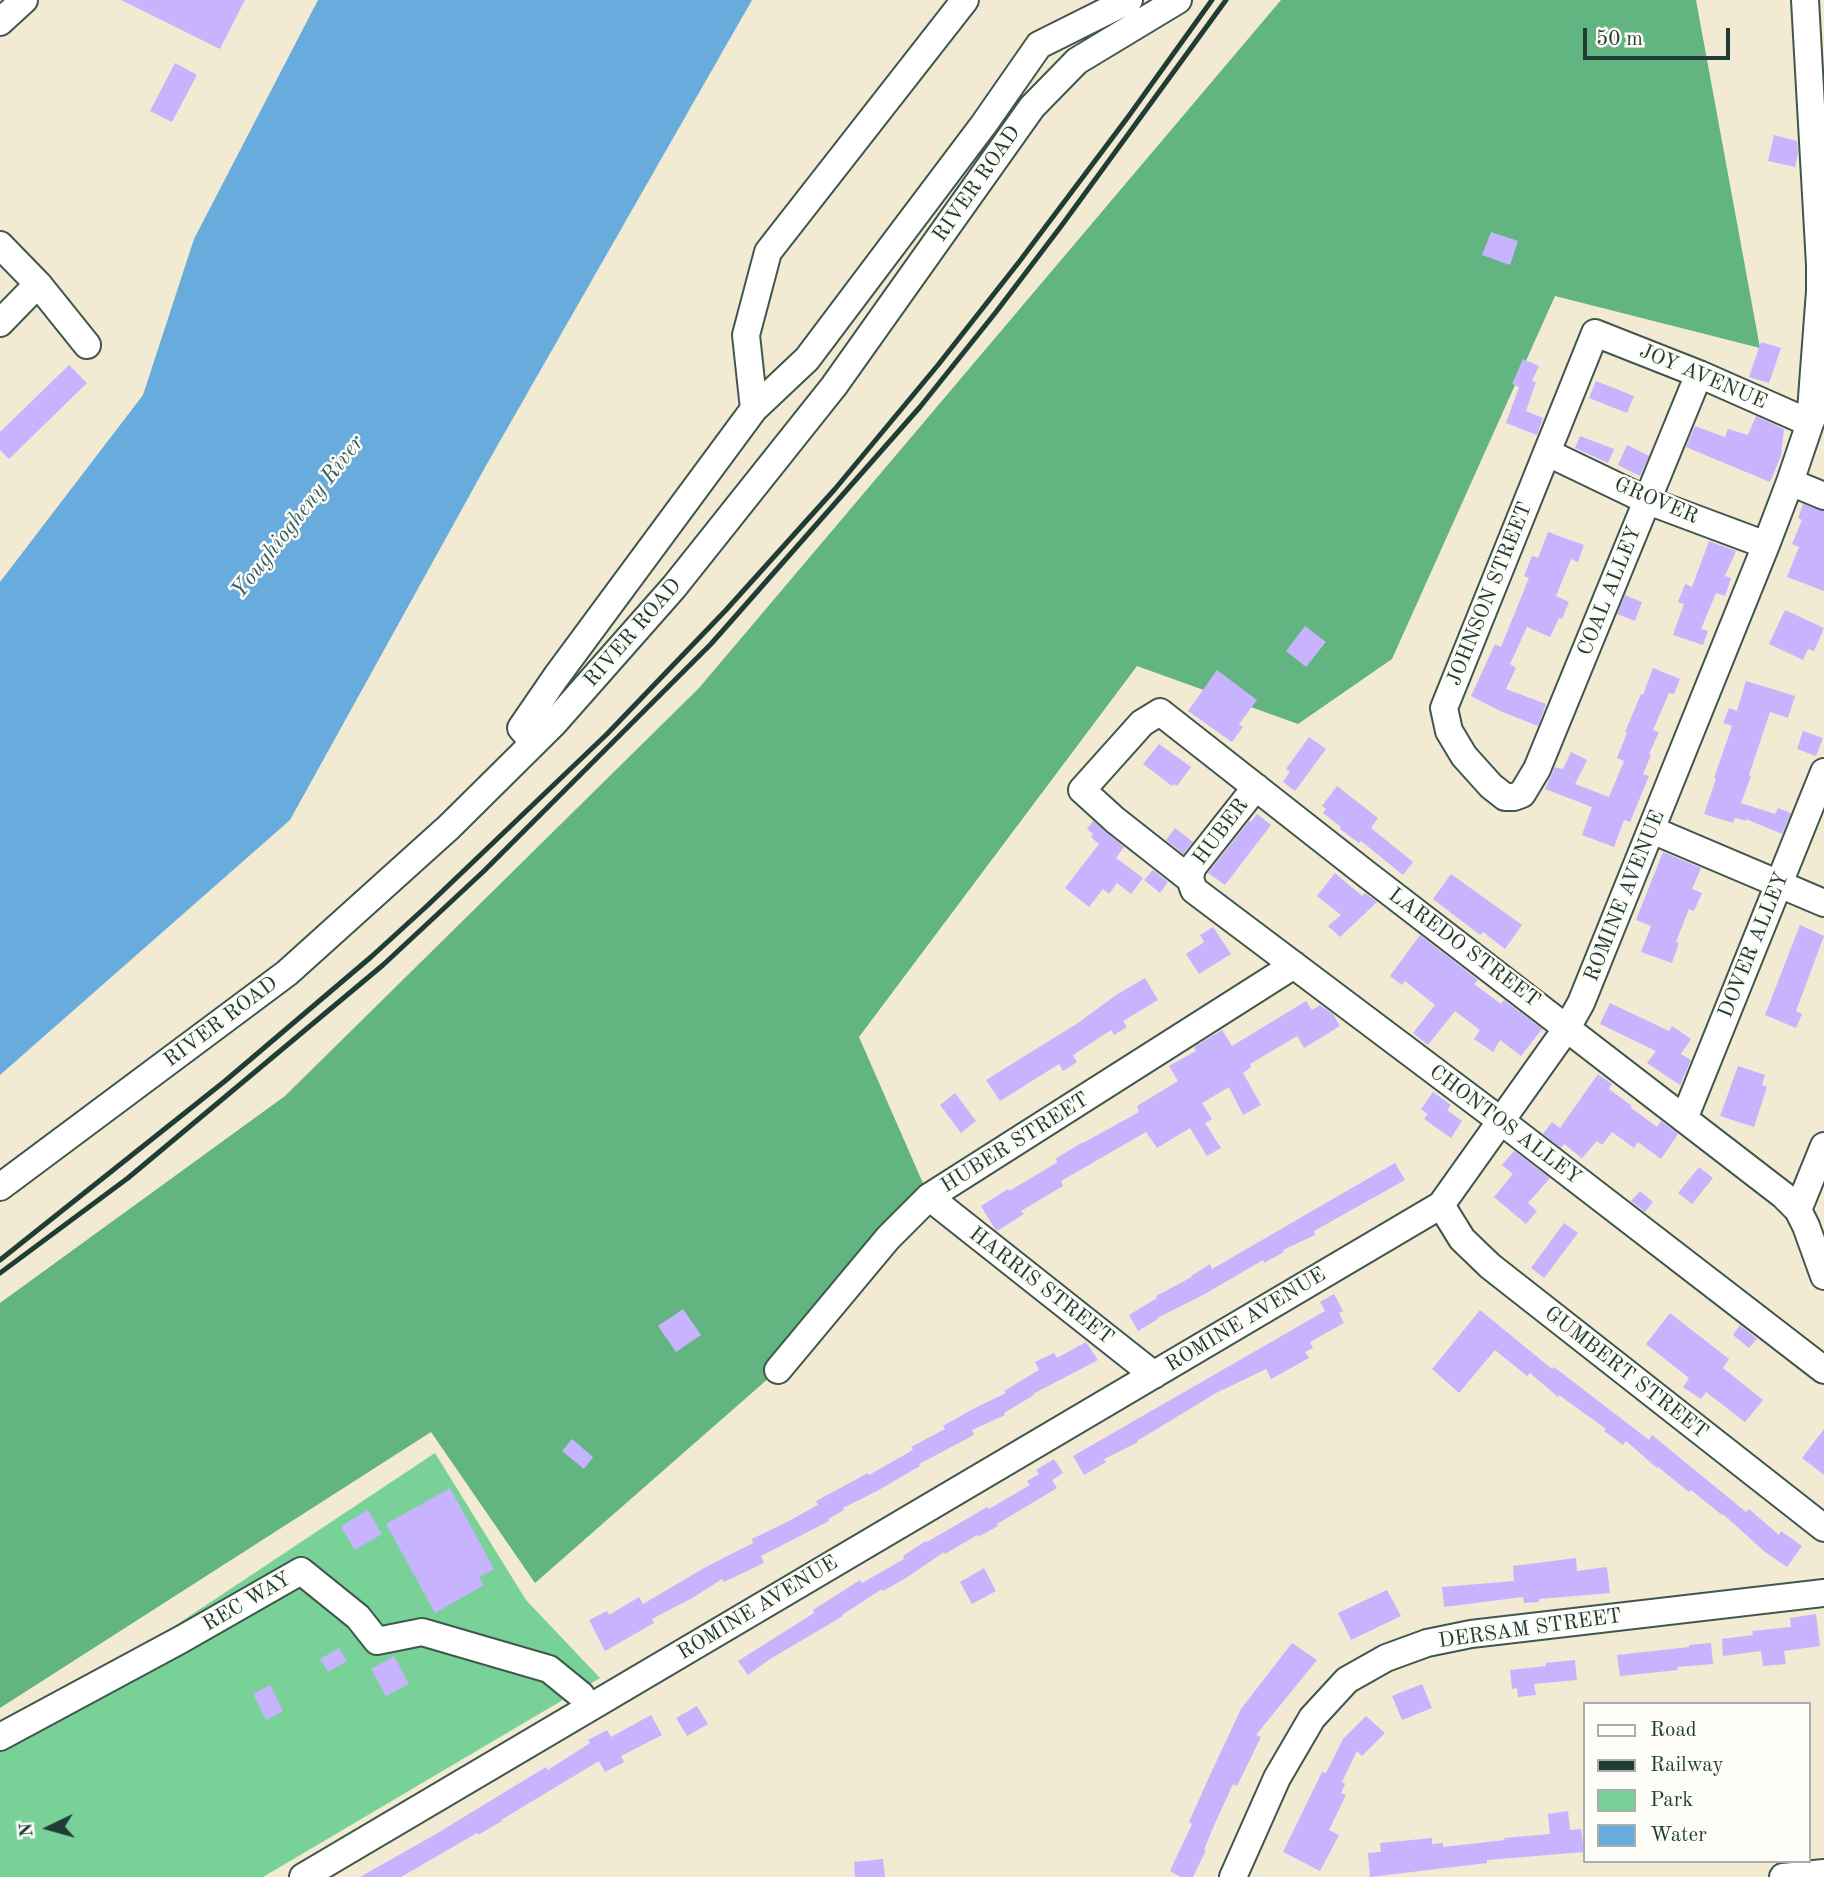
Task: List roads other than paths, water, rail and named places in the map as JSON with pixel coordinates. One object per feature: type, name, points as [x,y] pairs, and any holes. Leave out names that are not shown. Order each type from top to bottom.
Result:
[{"type":"street","points":[[0,22],[24,0]]},
{"type":"street","points":[[754,410],[746,335],[768,252],[965,0]]},
{"type":"street","points":[[534,743],[521,728],[562,668],[754,410],[807,359],[984,124],[1038,45],[1129,0]]},
{"type":"street","name":"RIVER ROAD","points":[[0,1187],[287,973],[449,827],[554,723],[674,587],[834,386],[1032,107],[1077,61],[1178,0]]},
{"type":"street","name":"ROMINE AVENUE","points":[[1805,0],[1820,265],[1810,423]]},
{"type":"street","points":[[0,245],[38,284],[87,345]]},
{"type":"street","points":[[0,323],[38,284]]},
{"type":"street","name":"JOY AVENUE","points":[[1595,332],[1810,423]]},
{"type":"street","name":"JOHNSON STREET","points":[[1537,769],[1522,794],[1505,797],[1491,786],[1464,756],[1449,731],[1444,708],[1595,332]]},
{"type":"street","name":"COAL ALLEY","points":[[1537,769],[1699,374]]},
{"type":"street","name":"ROMINE AVENUE","points":[[303,1877],[1441,1205],[1567,1028],[1581,1003],[1766,545],[1824,391]]},
{"type":"street","name":"GROVER","points":[[1548,453],[1648,501],[1766,545]]},
{"type":"street","points":[[1790,482],[1824,496]]},
{"type":"street","name":"LAREDO STREET","points":[[1082,790],[1142,723],[1160,712],[1783,1195],[1798,1210],[1824,1276]]},
{"type":"street","name":"DOVER ALLEY","points":[[1684,1119],[1824,772]]},
{"type":"street","name":"HUBER","points":[[1190,879],[1192,868],[1255,787]]},
{"type":"street","name":"CHONTOS ALLEY","points":[[1082,790],[1115,820],[1190,879],[1194,890],[1501,1121],[1824,1370]]},
{"type":"street","points":[[1652,830],[1824,903]]},
{"type":"street","name":"HUBER STREET","points":[[778,1370],[888,1238],[929,1198],[1294,965]]},
{"type":"street","points":[[1798,1210],[1824,1146]]},
{"type":"street","name":"HARRIS STREET","points":[[929,1198],[1154,1375]]},
{"type":"street","name":"GUMBERT STREET","points":[[1441,1205],[1462,1239],[1490,1266],[1824,1528]]},
{"type":"street","name":"REC WAY","points":[[0,1737],[302,1571],[358,1617],[377,1641],[422,1632],[549,1669],[581,1695],[589,1708]]},
{"type":"street","name":"DERSAM STREET","points":[[1233,1877],[1278,1778],[1312,1718],[1347,1681],[1386,1658],[1427,1643],[1471,1634],[1824,1593]]},
{"type":"street","points":[[1783,1877],[1824,1873]]},
{"type":"water","name":"Youghiogheny River","points":[[318,0],[752,0],[488,462],[290,820],[0,1075],[0,582],[143,395],[194,239]]},
{"type":"railway","points":[[0,1260],[225,1081],[371,957],[607,734],[726,610],[835,489],[938,365],[1128,117],[1212,0]]},
{"type":"railway","points":[[0,1273],[128,1178],[383,965],[484,871],[711,644],[920,407],[996,312],[1226,0]]}]
